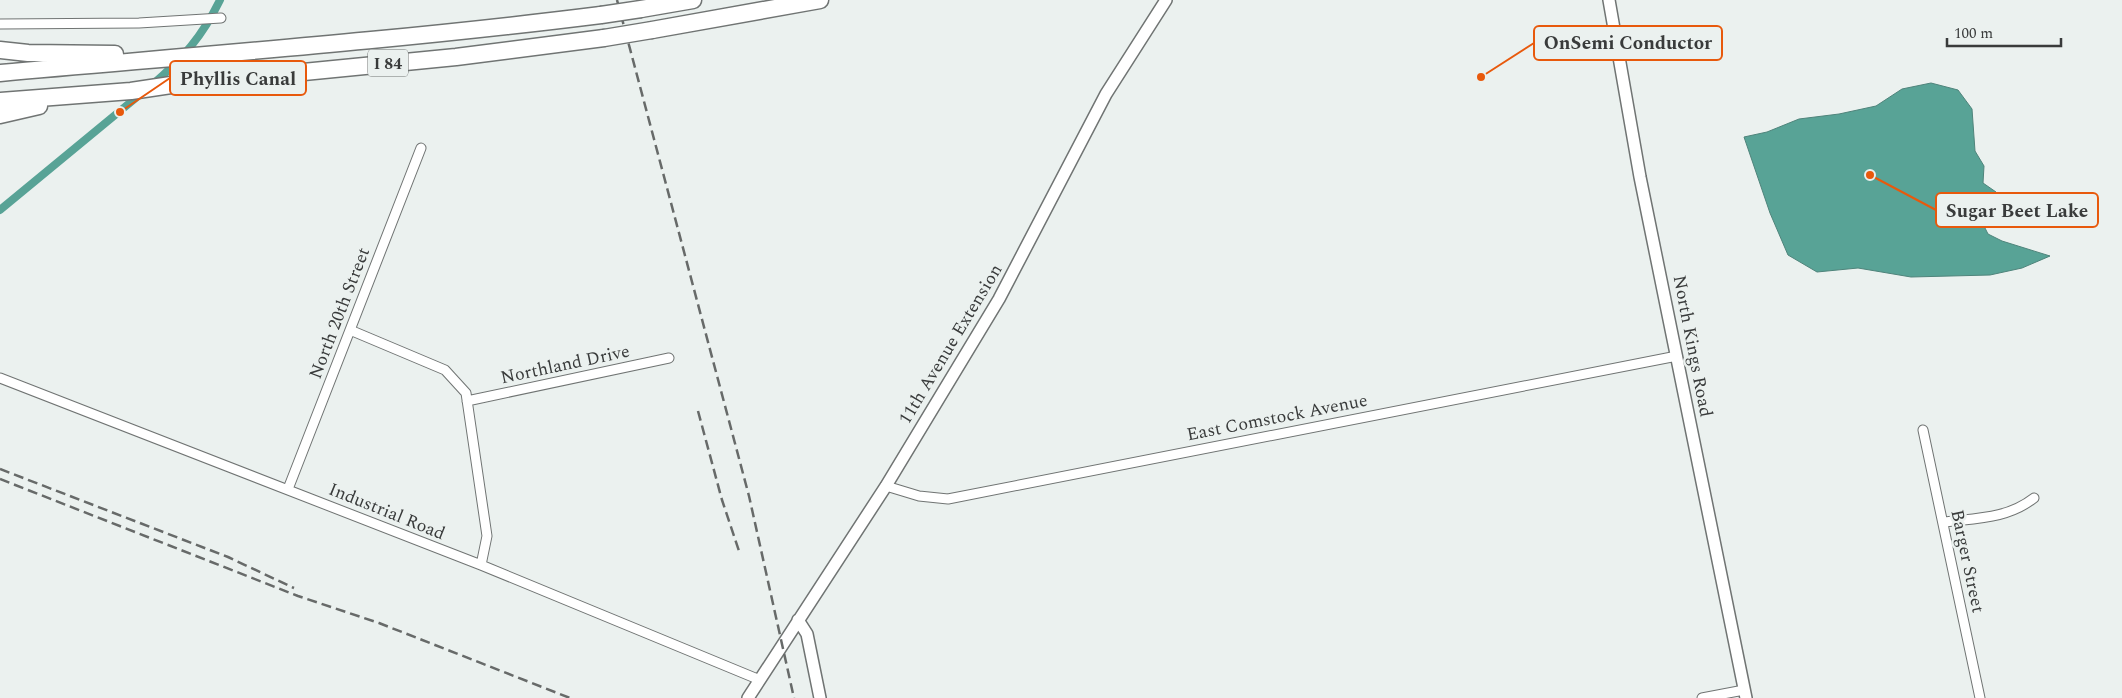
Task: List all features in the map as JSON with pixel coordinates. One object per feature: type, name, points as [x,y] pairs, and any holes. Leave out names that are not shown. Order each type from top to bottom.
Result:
[{"type":"highway","name":"I 84","points":[[164,55],[324,45],[457,33],[601,15],[693,0]]},
{"type":"highway","name":"I 84","points":[[0,101],[132,91],[171,84],[456,57],[604,38],[820,0]]},
{"type":"highway","points":[[0,50],[164,55]]},
{"type":"highway","points":[[0,73],[164,55]]},
{"type":"highway","points":[[0,115],[132,91]]},
{"type":"street","name":"11th Avenue Extension","points":[[748,698],[886,486],[999,299],[1106,94],[1166,0]]},
{"type":"street","name":"North Kings Road","points":[[1609,0],[1640,177],[1745,694]]},
{"type":"street","points":[[0,24],[221,18]]},
{"type":"street","name":"North 20th Street","points":[[288,489],[421,148]]},
{"type":"street","points":[[350,330],[445,370],[466,393],[487,536],[480,566]]},
{"type":"street","name":"East Comstock Avenue","points":[[886,486],[919,496],[948,498],[1677,356]]},
{"type":"street","name":"Northland Drive","points":[[467,401],[669,358]]},
{"type":"street","name":"Industrial Road","points":[[0,378],[288,489],[760,680]]},
{"type":"street","name":"Barger Street","points":[[1923,430],[1980,698]]},
{"type":"street","points":[[1944,522],[2003,516],[2021,508],[2034,498]]},
{"type":"street","points":[[798,620],[807,634],[820,698]]},
{"type":"street","points":[[1702,698],[1745,694]]},
{"type":"shaded area","points":[[1931,83],[1958,90],[1972,109],[1975,151],[1984,166],[1983,183],[1996,192],[1999,212],[1983,224],[1988,234],[2002,241],[2050,256],[2022,268],[1990,275],[1911,277],[1858,268],[1817,272],[1788,255],[1770,213],[1744,137],[1767,132],[1799,119],[1839,114],[1876,106],[1902,89]]},
{"type":"waterway","points":[[152,85],[191,46],[220,0]]},
{"type":"waterway","points":[[0,210],[143,92]]},
{"type":"railway","points":[[617,0],[749,496],[794,698]]},
{"type":"railway","points":[[698,411],[722,500],[740,554]]},
{"type":"railway","points":[[0,469],[228,557],[294,588]]},
{"type":"railway","points":[[0,479],[298,596],[379,623],[570,698]]},
{"type":"place","name":"OnSemi Conductor","points":[[1481,77]]},
{"type":"place","name":"Phyllis Canal","points":[[120,112]]},
{"type":"place","name":"Sugar Beet Lake","points":[[1870,175]]}]
